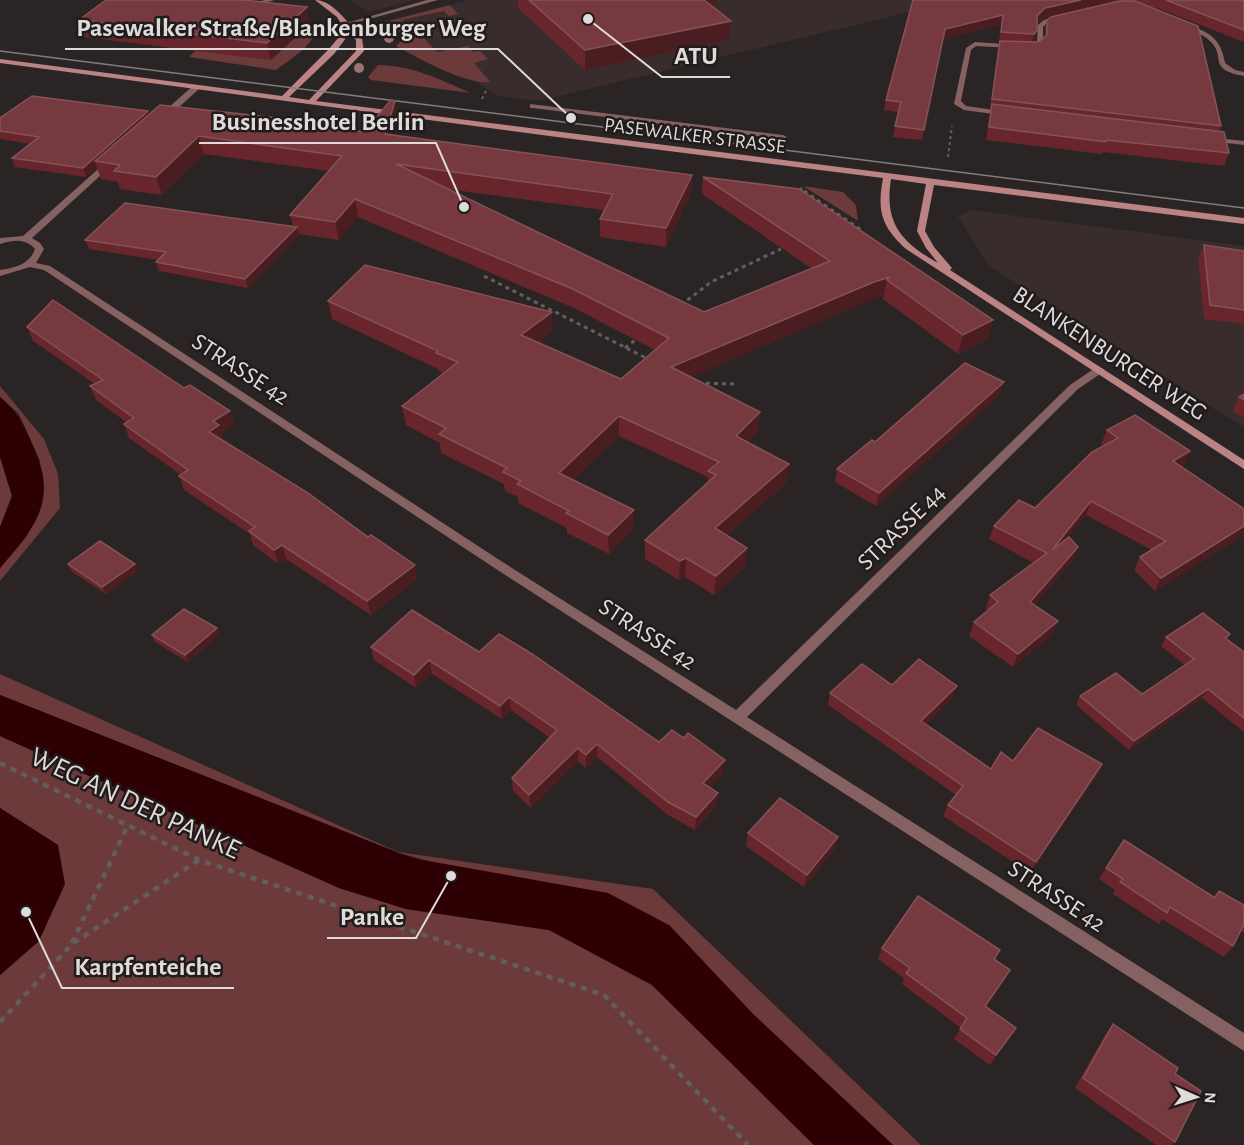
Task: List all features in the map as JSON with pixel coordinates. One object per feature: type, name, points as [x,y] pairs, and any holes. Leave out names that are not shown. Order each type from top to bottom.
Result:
[{"type":"main road","points":[[312,101],[360,51],[359,39],[340,16],[318,0]]},
{"type":"main road","points":[[285,97],[331,52],[347,27]]},
{"type":"main road","name":"PASEWALKER STRASSE","points":[[0,60],[557,135],[1244,221]]},
{"type":"main road","name":"BLANKENBURGER WEG","points":[[887,176],[884,206],[896,234],[918,255],[953,275],[1244,465]]},
{"type":"main road","name":"BLANKENBURGER WEG","points":[[930,182],[921,231],[930,249],[953,275]]},
{"type":"street","points":[[242,8],[272,0]]},
{"type":"street","points":[[347,27],[435,0]]},
{"type":"street","points":[[1012,115],[964,108],[957,102],[968,49],[975,44],[1033,48],[1040,44],[1040,26],[1046,21],[1076,14]]},
{"type":"street","points":[[1177,21],[1215,41],[1220,47],[1222,64],[1233,72],[1244,74]]},
{"type":"street","points":[[158,121],[197,87]]},
{"type":"street","name":"PASEWALKER STRASSE","points":[[533,106],[783,137]]},
{"type":"street","points":[[1198,137],[1244,143]]},
{"type":"street","points":[[25,239],[116,159]]},
{"type":"street","points":[[0,241],[25,239],[38,244],[40,249],[36,259],[29,264],[0,273]]},
{"type":"street","name":"STRASSE 42","points":[[29,264],[47,268],[497,564],[1244,1043]]},
{"type":"street","name":"STRASSE 44","points":[[737,718],[1074,387],[1099,370]]},
{"type":"path","points":[[482,99],[487,89]]},
{"type":"path","points":[[948,157],[957,102]]},
{"type":"path","points":[[791,183],[863,231]]},
{"type":"path","points":[[842,227],[853,224]]},
{"type":"path","points":[[677,308],[711,282],[781,249]]},
{"type":"path","points":[[484,276],[655,363]]},
{"type":"path","points":[[625,348],[642,335]]},
{"type":"path","points":[[695,383],[736,384]]},
{"type":"path","name":"WEG AN DER PANKE","points":[[0,763],[199,860],[604,995],[748,1145]]},
{"type":"path","points":[[72,944],[128,825]]},
{"type":"path","points":[[0,1022],[72,944],[199,860]]},
{"type":"shaded area","points":[[351,0],[414,0],[369,12]]},
{"type":"shaded area","points":[[469,0],[959,0],[538,101],[498,96],[385,22]]},
{"type":"shaded area","points":[[450,5],[458,14],[449,16],[444,11],[402,20],[411,33],[419,33],[437,52],[468,46],[473,52],[480,51],[488,59],[474,63],[490,82],[480,82],[456,75],[396,46],[406,36],[385,22]]},
{"type":"shaded area","points":[[310,24],[316,26],[312,39],[301,51],[276,70],[189,57],[195,51]]},
{"type":"shaded area","points":[[378,65],[415,71],[471,93],[371,80],[368,77]]},
{"type":"shaded area","points":[[803,186],[843,192],[856,205],[858,221]]},
{"type":"shaded area","points":[[971,210],[1244,246],[1244,427],[989,266],[958,217]]},
{"type":"shaded area","points":[[0,386],[44,439],[58,474],[60,508],[0,581],[0,568],[28,535],[40,461],[19,414],[0,397]]},
{"type":"shaded area","points":[[0,397],[23,425],[40,465],[44,482],[43,498],[33,526],[0,568],[0,527],[12,496],[0,457]]},
{"type":"shaded area","points":[[0,457],[12,496],[0,527]]},
{"type":"shaded area","points":[[0,674],[398,852],[653,889],[921,1145],[893,1145],[753,1014],[669,925],[399,853],[0,695]]},
{"type":"shaded area","points":[[0,695],[417,859],[608,893],[669,925],[753,1014],[893,1145],[814,1145],[652,985],[549,930],[406,909],[339,888],[0,736]]},
{"type":"shaded area","points":[[0,736],[339,888],[406,909],[549,930],[652,985],[814,1145],[0,1145],[0,975],[39,941],[58,845],[0,808]]},
{"type":"shaded area","points":[[0,808],[58,845],[65,884],[39,941],[0,975]]},
{"type":"building","points":[[106,0],[244,0],[307,7],[267,43],[79,20]]},
{"type":"building","points":[[529,0],[704,0],[731,21],[585,50]]},
{"type":"building","points":[[913,0],[1081,0],[1045,8],[1037,16],[1037,31],[1034,34],[1001,32],[1003,15],[945,29],[924,130],[895,126],[901,102],[886,100]]},
{"type":"building","points":[[1166,0],[1244,0],[1244,30]]},
{"type":"building","points":[[1120,1],[1135,1],[1198,26],[1221,126],[992,99],[1000,41],[1039,42],[1047,35],[1047,20],[1051,17]]},
{"type":"building","points":[[32,96],[148,111],[83,168],[12,158],[39,137],[0,131],[0,118]]},
{"type":"building","points":[[391,100],[395,101],[385,134],[692,175],[666,228],[600,219],[613,194],[396,164],[704,312],[830,261],[703,177],[799,189],[993,320],[963,335],[887,280],[890,277],[671,367],[760,412],[736,436],[789,464],[715,528],[747,548],[716,576],[686,558],[680,561],[645,540],[716,475],[708,471],[719,462],[619,416],[559,473],[634,510],[608,535],[566,513],[569,511],[517,484],[521,481],[503,472],[507,468],[439,434],[446,428],[402,406],[458,362],[328,301],[365,265],[552,312],[521,335],[621,379],[669,338],[573,289],[355,199],[335,222],[290,215],[342,156],[199,136],[156,177],[114,171],[120,165],[95,161],[160,105],[333,124],[330,127],[364,132]]},
{"type":"building","points":[[992,104],[1224,132],[1229,153],[1106,140],[1106,142],[989,127]]},
{"type":"building","points":[[125,203],[297,227],[245,279],[156,262],[166,252],[85,240]]},
{"type":"building","points":[[1204,245],[1244,251],[1244,310],[1210,305]]},
{"type":"building","points":[[53,300],[184,388],[190,385],[230,411],[213,421],[219,425],[209,432],[308,493],[368,537],[371,535],[415,565],[367,601],[282,545],[274,550],[249,531],[255,527],[179,476],[188,470],[124,424],[134,418],[90,386],[103,380],[27,327]]},
{"type":"building","points":[[965,363],[1004,382],[879,493],[837,469],[872,440],[875,442]]},
{"type":"building","points":[[1135,415],[1190,451],[1173,461],[1244,509],[1244,526],[1161,578],[1140,557],[1166,541],[1091,501],[1052,550],[1069,537],[1078,547],[1030,602],[1058,621],[1018,654],[974,622],[998,602],[990,595],[1047,553],[994,526],[1019,500],[1035,508],[1092,452],[1118,438],[1107,430]]},
{"type":"building","points":[[100,541],[135,564],[102,587],[68,564]]},
{"type":"building","points":[[184,609],[217,628],[185,655],[152,635]]},
{"type":"building","points":[[412,610],[479,652],[499,634],[532,654],[659,742],[672,730],[684,738],[688,733],[725,760],[703,783],[718,793],[696,817],[668,802],[597,744],[586,755],[578,748],[529,795],[512,778],[557,730],[509,697],[500,706],[429,660],[414,675],[371,647]]},
{"type":"building","points":[[1203,613],[1230,634],[1225,638],[1244,652],[1244,718],[1208,689],[1134,741],[1080,696],[1116,673],[1142,694],[1194,659],[1166,637]]},
{"type":"building","points":[[919,659],[957,686],[921,721],[991,769],[1001,752],[1013,761],[1038,728],[1102,764],[1036,862],[948,805],[963,786],[830,693],[862,664],[892,685]]},
{"type":"building","points":[[780,798],[838,837],[807,875],[748,833]]},
{"type":"building","points":[[1124,840],[1215,898],[1219,891],[1244,905],[1244,924],[1233,946],[1170,907],[1167,913],[1120,882],[1123,879],[1106,868]]},
{"type":"building","points":[[918,896],[1000,950],[994,959],[1010,970],[985,1006],[1016,1028],[996,1055],[960,1029],[967,1018],[906,973],[910,968],[882,948]]},
{"type":"building","points":[[1113,1024],[1178,1068],[1175,1074],[1201,1091],[1175,1142],[1083,1078]]},
{"type":"tram line","points":[[0,51],[1244,208]]},
{"type":"place","name":"ATU","points":[[588,19]]},
{"type":"place","name":"Pasewalker Straße/Blankenburger Weg","points":[[571,118]]},
{"type":"place","name":"Businesshotel Berlin","points":[[464,207]]},
{"type":"place","name":"Panke","points":[[451,876]]},
{"type":"place","name":"Karpfenteiche","points":[[26,912]]}]
